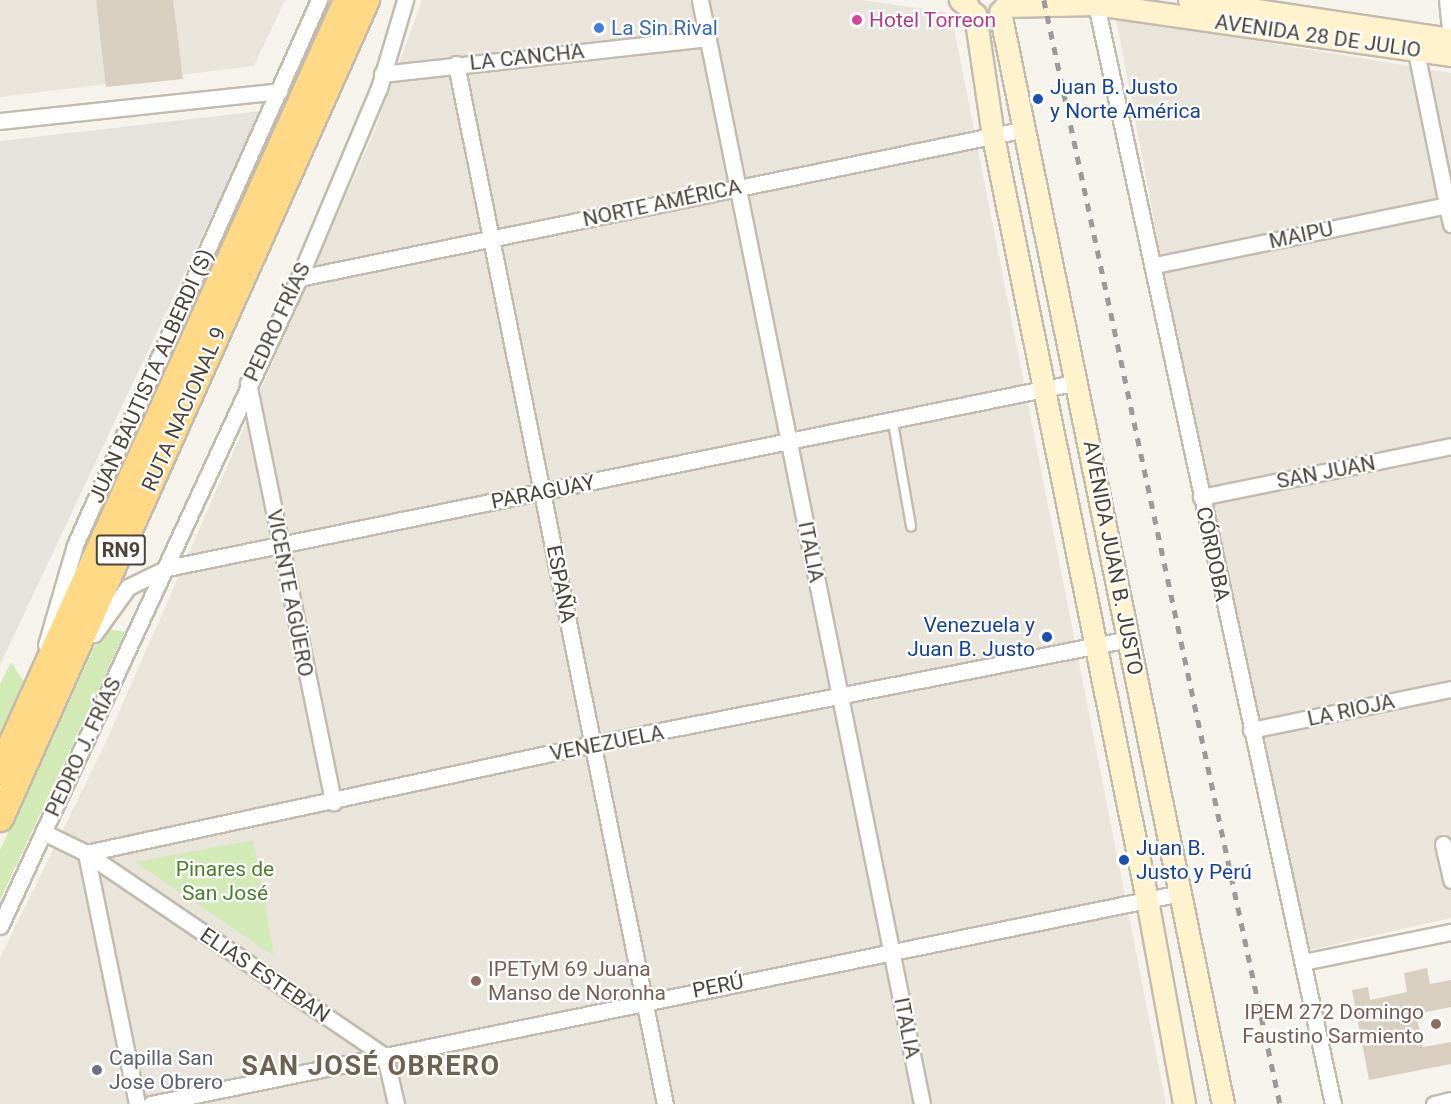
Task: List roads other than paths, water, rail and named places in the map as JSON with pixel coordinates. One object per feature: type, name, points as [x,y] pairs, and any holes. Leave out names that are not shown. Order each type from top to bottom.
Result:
[{"type":"highway","name":"RUTA NACIONAL 9","points":[[0,771],[347,0]]},
{"type":"highway","name":"RUTA NACIONAL 9","points":[[0,818],[366,0]]},
{"type":"main road","name":"AVENIDA 28 DE JULIO","points":[[1189,0],[1414,42],[1451,55]]},
{"type":"main road","name":"AVENIDA 28 DE JULIO","points":[[967,5],[988,17],[1004,6],[1096,4],[1414,42],[1451,39]]},
{"type":"main road","name":"AVENIDA JUAN B. JUSTO","points":[[967,5],[1147,900],[1184,1104]]},
{"type":"main road","name":"AVENIDA JUAN B. JUSTO","points":[[1004,6],[1026,129],[1223,1104]]},
{"type":"street","name":"JUAN BAUTISTA ALBERDI (S)","points":[[31,701],[75,545],[320,0]]},
{"type":"street","name":"PEDRO FRÍAS","points":[[167,568],[248,383],[298,278],[382,74],[405,0]]},
{"type":"street","name":"ITALIA","points":[[700,0],[922,1104]]},
{"type":"street","points":[[1446,1],[1451,39]]},
{"type":"street","name":"CÓRDOBA","points":[[1096,4],[1155,265],[1201,497],[1304,962],[1333,1104]]},
{"type":"street","name":"LA CANCHA","points":[[382,74],[456,64],[708,39]]},
{"type":"street","points":[[1414,42],[1451,224]]},
{"type":"street","name":"ESPAÑA","points":[[456,64],[665,1104]]},
{"type":"street","points":[[0,121],[279,91]]},
{"type":"street","name":"NORTE AMÉRICA","points":[[298,278],[1026,129]]},
{"type":"street","name":"MAIPU","points":[[1155,265],[1447,205]]},
{"type":"street","name":"PARAGUAY","points":[[61,684],[113,602],[142,577],[167,568],[542,491],[893,423],[1044,392],[1078,382]]},
{"type":"street","name":"VICENTE AGÜERO","points":[[248,383],[333,802]]},
{"type":"street","name":"SAN JUAN","points":[[1201,497],[1451,447]]},
{"type":"street","name":"PEDRO J. FRÍAS","points":[[0,926],[167,568]]},
{"type":"street","name":"VENEZUELA","points":[[86,853],[333,802],[593,744],[841,698],[1129,639]]},
{"type":"street","name":"LA RIOJA","points":[[1251,730],[1451,689]]},
{"type":"street","name":"ELIAS ESTEBAN","points":[[43,832],[86,853],[385,1056]]},
{"type":"street","points":[[1443,844],[1451,880]]},
{"type":"street","points":[[86,853],[137,1104]]},
{"type":"street","name":"PERÚ","points":[[151,1104],[644,1000],[1181,893]]},
{"type":"street","points":[[1304,962],[1451,932]]},
{"type":"street","points":[[385,1056],[396,1104]]},
{"type":"street","points":[[1434,1104],[1451,1100]]},
{"type":"lane","points":[[893,423],[911,526]]},
{"type":"railway","points":[[1044,0],[1280,1104]]},
{"type":"place","name":"Hotel Torreon","points":[[857,20]]},
{"type":"place","name":"La Sin Rival","points":[[599,28]]},
{"type":"place","name":"Juan B. Justo y Norte América","points":[[1038,99]]},
{"type":"place","name":"Venezuela y Juan B. Justo","points":[[1047,637]]},
{"type":"place","name":"Juan B. Justo y Perú","points":[[1124,860]]},
{"type":"place","name":"IPETyM 69 Juana Manso de Noronha","points":[[476,981]]},
{"type":"place","name":"IPEM 272 Domingo Faustino Sarmiento","points":[[1436,1024]]},
{"type":"place","name":"Capilla San Jose Obrero","points":[[97,1070]]},
{"type":"district","name":"SAN JOSÉ OBRERO","points":[[371,1067]]},
{"type":"park label","name":"Pinares de San José","points":[[225,881]]}]
